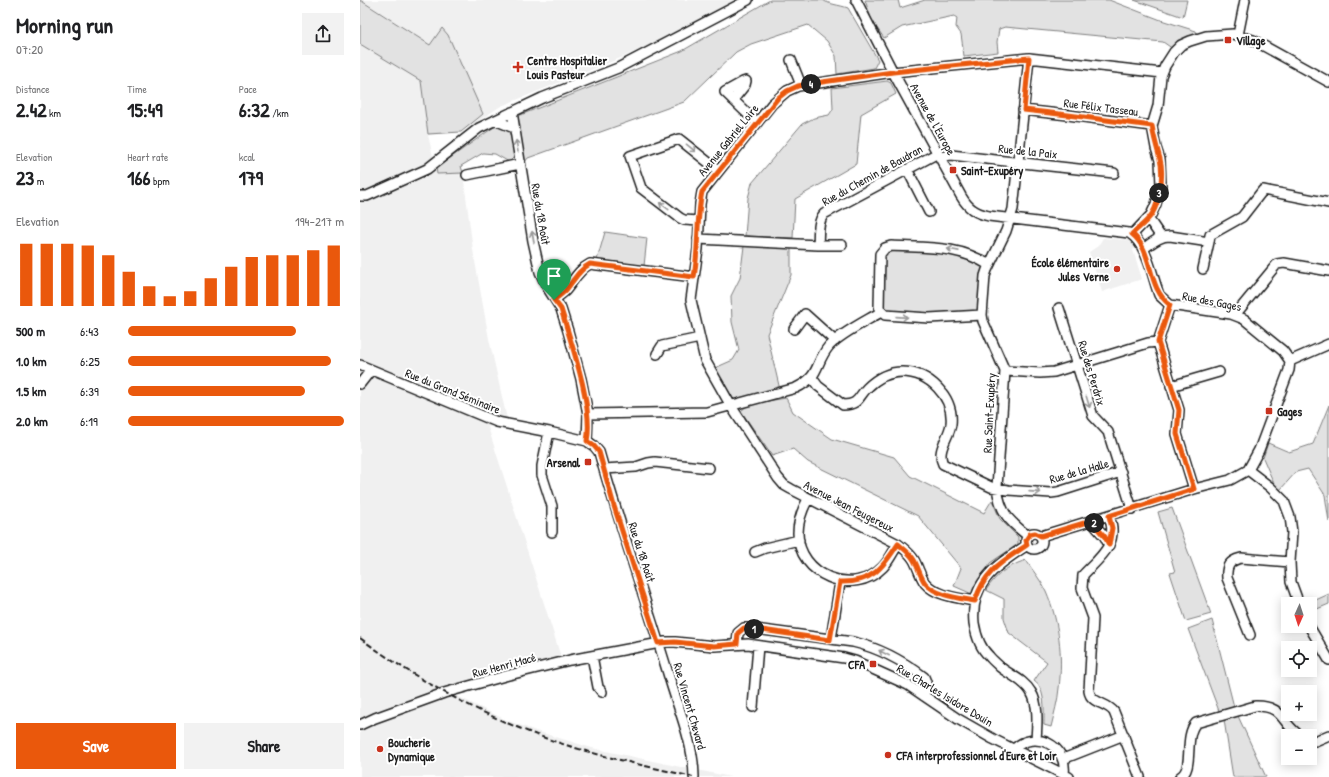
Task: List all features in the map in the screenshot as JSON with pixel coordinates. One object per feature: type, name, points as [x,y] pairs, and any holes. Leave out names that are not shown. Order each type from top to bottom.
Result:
[{"type":"street","points":[[360,196],[367,196],[427,169],[479,128],[542,98],[618,68],[748,0]]},
{"type":"street","name":"Avenue de l'Europe","points":[[856,0],[939,156],[961,196],[970,208],[981,214],[1132,234]]},
{"type":"street","points":[[1238,35],[1245,0]]},
{"type":"street","points":[[1132,234],[1151,215],[1161,186],[1160,160],[1152,126],[1158,106],[1164,66],[1181,45],[1206,36],[1238,35],[1253,40],[1329,82]]},
{"type":"street","name":"Avenue Gabriel Loire","points":[[731,406],[707,366],[691,300],[702,192],[757,122],[778,98],[787,91],[801,85],[893,72],[1029,58],[1162,73]]},
{"type":"street","name":"Rue Saint-Exupéry","points":[[1028,540],[1005,515],[999,501],[997,487],[1005,371],[983,320],[982,314],[985,276],[1006,231],[1012,209],[1029,58]]},
{"type":"street","points":[[791,60],[801,85]]},
{"type":"street","points":[[733,100],[757,122]]},
{"type":"street","name":"Rue Félix Tasseau","points":[[1024,110],[1152,126]]},
{"type":"street","name":"Rue du 18 Août","points":[[512,112],[533,241],[540,272],[554,300],[561,309],[568,331],[588,414],[587,441],[599,452],[658,643]]},
{"type":"street","points":[[495,120],[514,128]]},
{"type":"street","points":[[699,221],[684,220],[680,218],[640,188],[630,156],[679,139],[718,170]]},
{"type":"street","name":"Rue de la Paix","points":[[939,156],[951,155],[1114,173]]},
{"type":"street","name":"Rue du Chemin de Baudran","points":[[818,245],[819,223],[820,218],[824,214],[907,169],[939,156]]},
{"type":"street","points":[[467,175],[520,164]]},
{"type":"street","points":[[907,169],[929,212]]},
{"type":"street","points":[[1203,269],[1210,235],[1242,217],[1263,190],[1329,203]]},
{"type":"street","points":[[1148,218],[1161,237]]},
{"type":"street","name":"Rue des Gages","points":[[1132,234],[1137,238],[1143,249],[1159,295],[1170,305],[1235,315],[1244,319],[1283,351],[1290,361]]},
{"type":"street","points":[[1143,249],[1161,237],[1170,236],[1209,242]]},
{"type":"street","points":[[698,238],[842,245]]},
{"type":"street","points":[[982,314],[929,318],[884,315],[879,309],[878,298],[880,254],[885,248],[892,246],[950,249],[969,254],[989,265]]},
{"type":"street","points":[[1235,315],[1277,264],[1284,263],[1329,270]]},
{"type":"street","points":[[554,300],[585,267],[590,264],[694,277]]},
{"type":"street","points":[[1170,305],[1158,342],[1179,410],[1177,434],[1194,489]]},
{"type":"street","name":"Rue des Perdrix","points":[[1059,308],[1093,416],[1108,432],[1132,509]]},
{"type":"street","points":[[588,414],[707,412],[796,388],[805,384],[812,378],[824,355],[835,341],[881,312]]},
{"type":"street","points":[[794,329],[805,314],[835,341]]},
{"type":"street","points":[[657,354],[662,346],[700,338]]},
{"type":"street","points":[[1005,371],[1045,373],[1077,365],[1148,343],[1158,342]]},
{"type":"street","points":[[1036,740],[1035,702],[1031,691],[1000,667],[987,654],[979,642],[974,621],[975,601],[980,587],[987,575],[1035,533],[1041,536],[1109,516],[1194,489],[1230,480],[1248,470],[1259,450],[1289,370],[1290,361],[1329,344]]},
{"type":"street","name":"Rue du Grand Séminaire","points":[[360,365],[497,422],[587,441]]},
{"type":"street","points":[[360,384],[371,370]]},
{"type":"street","name":"Rue de la Halle","points":[[812,378],[818,386],[844,405],[857,401],[866,389],[877,379],[888,374],[902,372],[928,379],[940,391],[949,408],[951,423],[948,437],[941,451],[940,458],[943,464],[991,487],[1008,490],[1058,492],[1120,472]]},
{"type":"street","points":[[1171,386],[1219,372]]},
{"type":"street","name":"Avenue Jean Feugereux","points":[[731,406],[784,485],[898,544],[913,558],[925,582],[930,587],[946,595],[975,601]]},
{"type":"street","points":[[550,432],[542,466],[542,474],[552,506],[552,532]]},
{"type":"street","points":[[604,469],[636,467],[655,462],[709,468]]},
{"type":"street","points":[[1248,470],[1284,501],[1290,517],[1292,532],[1290,562],[1291,582],[1296,597]]},
{"type":"street","points":[[808,498],[800,516],[798,525],[798,540],[802,552],[814,568],[826,577],[840,582],[858,581],[868,578],[882,567],[898,544]]},
{"type":"street","points":[[1109,516],[1112,528],[1108,549],[1083,575],[1082,580],[1082,588],[1093,618],[1089,691],[1090,696],[1095,701],[1111,707],[1113,710],[1140,777]]},
{"type":"street","points":[[1091,521],[1105,537],[1109,545]]},
{"type":"street","points":[[1028,540],[1034,549],[1039,548],[1042,544],[1041,536]]},
{"type":"street","points":[[755,552],[798,540]]},
{"type":"street","points":[[1250,634],[1227,578],[1226,571],[1229,564],[1234,560],[1242,558],[1290,562]]},
{"type":"street","points":[[830,640],[840,582]]},
{"type":"street","points":[[737,644],[738,633],[744,628],[866,645],[887,654],[920,673],[926,682],[924,696]]},
{"type":"street","points":[[1313,633],[1329,660]]},
{"type":"street","name":"Rue Charles Isidore Douin","points":[[658,643],[675,642],[714,646],[737,644],[844,658],[855,661],[908,685],[958,719],[1066,776]]},
{"type":"street","name":"Rue Henri Macé","points":[[360,725],[375,718],[444,693],[563,662],[658,643]]},
{"type":"street","name":"Rue Vincent Chevard","points":[[658,643],[686,734],[694,773]]},
{"type":"street","points":[[753,706],[758,646]]},
{"type":"street","points":[[592,656],[599,691]]},
{"type":"street","points":[[1180,777],[1184,775],[1187,769],[1190,734],[1192,727],[1196,724],[1254,706],[1263,706],[1273,709],[1280,714],[1292,729]]},
{"type":"street","points":[[1063,759],[1124,735]]},
{"type":"street","points":[[1317,740],[1329,735]]},
{"type":"street","points":[[1014,749],[1018,744],[1036,740],[1045,741],[1054,746],[1063,759],[1066,776]]},
{"type":"shaded area","points":[[360,0],[430,45],[442,28],[448,35],[483,114],[461,132],[428,134],[421,81],[360,44]]},
{"type":"shaded area","points":[[361,0],[735,0],[667,37],[623,57],[501,106],[461,132],[428,135],[437,174],[463,173],[473,250],[489,339],[507,419],[488,427],[561,657],[428,693],[437,700],[455,695],[506,720],[592,748],[690,769],[690,777],[360,777],[360,43],[435,48]]},
{"type":"shaded area","points":[[770,0],[823,0],[827,3],[848,8],[878,60],[874,68],[837,74],[836,56],[827,41],[808,25],[751,44],[736,52],[684,102],[528,158],[525,162],[518,116],[682,51]]},
{"type":"shaded area","points":[[865,0],[898,0],[900,8],[925,0],[1109,0],[1161,20],[1196,31],[1197,35],[1173,49],[1163,42],[1005,27],[999,29],[997,42],[998,52],[964,56],[961,34],[956,27],[957,18],[954,16],[902,27],[884,38],[872,21]]},
{"type":"shaded area","points":[[1134,0],[1187,0],[1183,17]]},
{"type":"shaded area","points":[[887,81],[891,83],[896,94],[861,114],[856,164],[795,199],[793,238],[745,236],[748,198],[752,183],[802,124],[814,118],[829,115],[833,109],[832,88]]},
{"type":"shaded area","points":[[503,126],[509,132],[513,144],[514,157],[509,162],[495,154],[483,153],[461,166],[463,173],[437,174],[436,168],[494,127]]},
{"type":"shaded area","points":[[605,232],[647,238],[644,266],[597,260]]},
{"type":"shaded area","name":"École élémentaire Jules Verne","points":[[1103,238],[1129,240],[1135,248],[1133,250],[1142,279],[1102,292],[1089,252],[1098,246]]},
{"type":"shaded area","points":[[744,246],[791,248],[791,275],[767,334],[780,390],[735,402],[715,368],[733,360],[739,350],[732,322],[731,296],[740,278]]},
{"type":"shaded area","points":[[887,251],[947,252],[972,258],[983,267],[980,274],[980,307],[975,312],[932,314],[886,312],[882,307],[882,259]]},
{"type":"shaded area","points":[[786,398],[793,412],[832,439],[894,457],[910,476],[984,513],[992,500],[1000,519],[1018,537],[1018,544],[990,563],[972,594],[954,586],[961,568],[918,516],[808,462],[793,449],[772,456],[741,411],[749,404]]},
{"type":"shaded area","points":[[1329,405],[1329,522],[1325,495],[1308,469],[1296,472],[1280,490],[1275,486],[1263,458],[1268,443],[1289,452],[1313,444]]},
{"type":"shaded area","points":[[1172,508],[1211,614],[1186,621],[1170,573],[1175,572],[1158,512]]},
{"type":"shaded area","points":[[1026,560],[1046,591],[1054,614],[1059,638],[1060,676],[1058,698],[1051,727],[1044,725],[1044,707],[1041,689],[1034,681],[1047,662],[1009,633],[1004,618],[1004,599],[986,590],[994,579],[1003,571]]},
{"type":"shaded area","points":[[1329,594],[1329,604],[1317,609],[1317,599]]},
{"type":"shaded area","points":[[1212,620],[1234,707],[1219,711],[1188,629]]},
{"type":"shaded area","points":[[1238,716],[1266,777],[1233,777],[1224,720]]},
{"type":"shaded area","points":[[697,770],[731,777],[697,777]]},
{"type":"railway","points":[[360,638],[421,679],[484,713],[506,723],[569,746],[631,763],[693,777]]},
{"type":"place","name":"Village","points":[[1228,40]]},
{"type":"place","name":"Centre Hospitalier Louis Pasteur","points":[[518,67]]},
{"type":"place","name":"Saint-Exupéry","points":[[953,170]]},
{"type":"place","name":"École élémentaire Jules Verne","points":[[1117,269]]},
{"type":"place","name":"Gages","points":[[1269,411]]},
{"type":"place","name":"Arsenal","points":[[588,462]]},
{"type":"place","name":"CFA","points":[[873,664]]},
{"type":"place","name":"Boucherie Dynamique","points":[[380,749]]},
{"type":"place","name":"CFA interprofessionnel d'Eure et Loir","points":[[888,755]]},
{"type":"route","points":[[1029,58],[1024,110],[1152,126],[1160,160],[1161,186],[1151,215],[1132,234],[1137,238],[1142,246],[1159,295],[1170,305],[1158,342],[1179,410],[1177,434],[1194,489],[1109,516],[1112,528],[1109,545],[1105,537],[1091,521],[1041,536],[1037,533],[1030,534],[1026,540],[1027,545],[1002,562],[987,575],[980,587],[975,601],[946,595],[930,587],[925,582],[913,558],[898,544],[882,567],[868,578],[858,581],[840,582],[830,640],[744,628],[738,633],[737,644],[714,646],[675,642],[658,643],[614,506],[599,452],[587,441],[588,414],[581,380],[561,309],[554,300],[585,267],[590,264],[694,277],[698,249],[702,192],[706,185],[772,104],[787,91],[798,86],[808,84],[893,72],[1029,58]]}]
